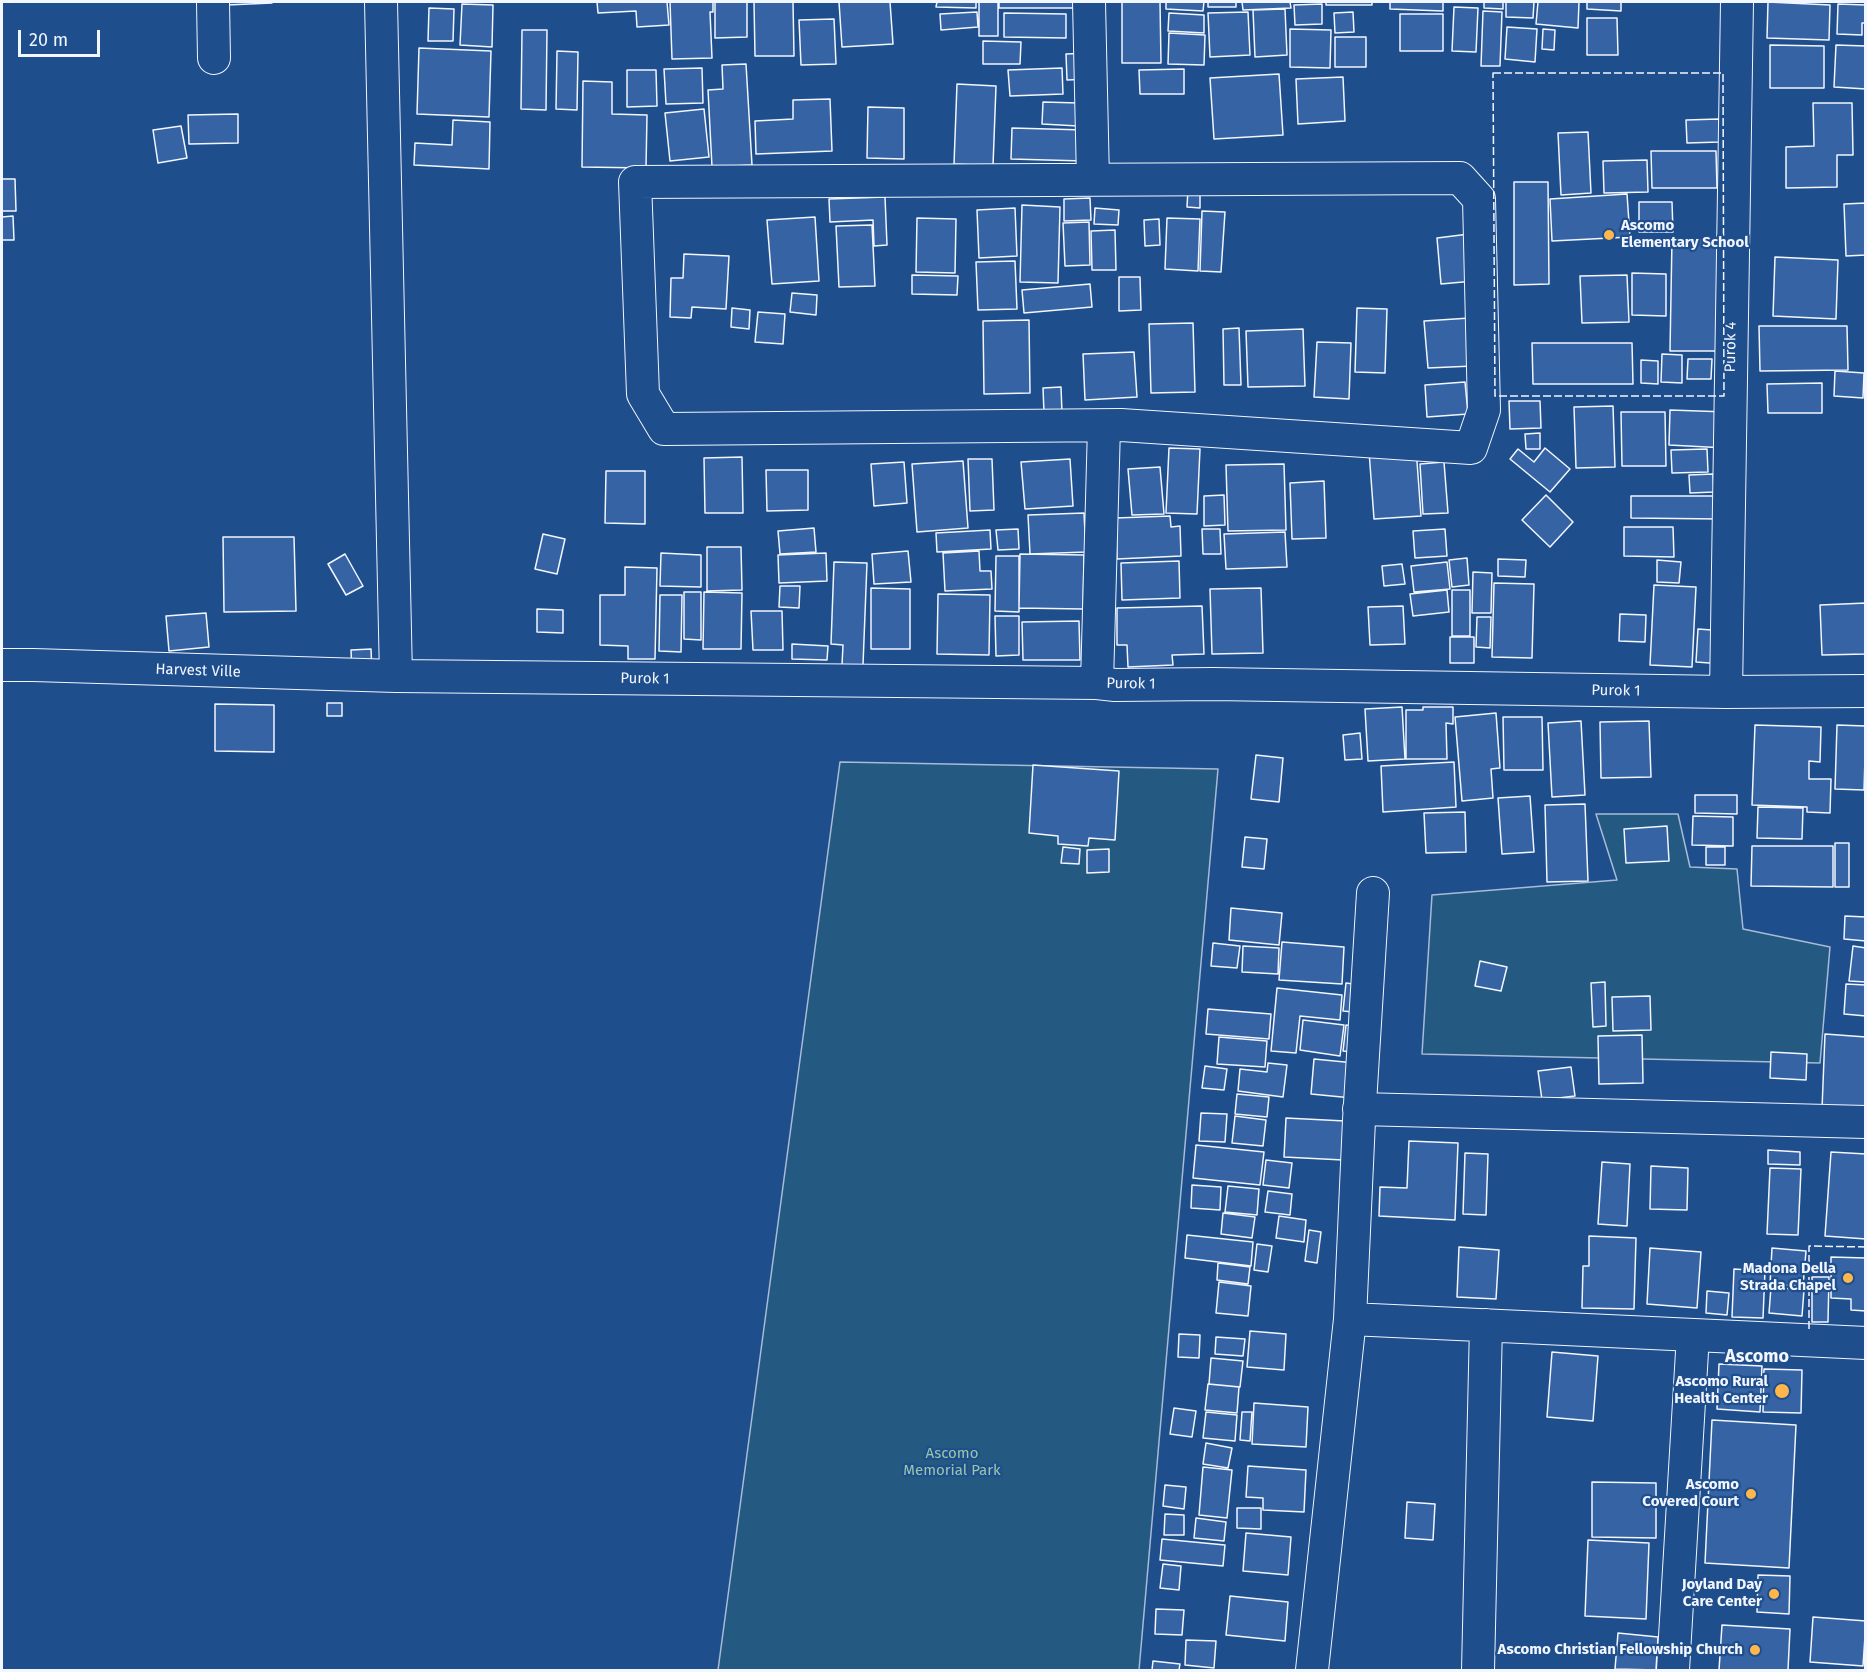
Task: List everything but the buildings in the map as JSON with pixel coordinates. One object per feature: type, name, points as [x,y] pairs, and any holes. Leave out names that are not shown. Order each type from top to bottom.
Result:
[{"type":"street","points":[[213,2],[214,58]]},
{"type":"street","points":[[381,2],[396,676]]},
{"type":"street","points":[[1089,2],[1092,180]]},
{"type":"street","name":"Purok 4","points":[[1726,692],[1737,2]]},
{"type":"street","points":[[1460,178],[1479,199],[1484,410],[1471,448],[1121,425],[1104,426],[664,429],[643,394],[635,182],[1460,178]]},
{"type":"street","points":[[1097,683],[1104,426]]},
{"type":"street","name":"Harvest Ville","points":[[2,665],[396,676]]},
{"type":"street","name":"Purok 1","points":[[396,676],[1097,683],[1114,686],[1213,684],[1726,692],[1866,691]]},
{"type":"street","points":[[1312,1671],[1350,1319],[1359,1108],[1373,893]]},
{"type":"street","points":[[1359,1108],[1866,1122]]},
{"type":"street","points":[[1350,1319],[1866,1343]]},
{"type":"street","points":[[1478,1671],[1486,1325]]},
{"type":"street","points":[[1673,1671],[1693,1335]]},
{"type":"green space","name":"Ascomo Memorial Park","points":[[840,762],[1218,769],[1139,1670],[718,1670]]},
{"type":"green space","points":[[1596,814],[1678,814],[1690,867],[1737,869],[1743,929],[1830,947],[1820,1063],[1422,1054],[1432,895],[1617,880]]},
{"type":"fence","points":[[1493,73],[1723,73],[1724,396],[1495,396],[1493,73]]},
{"type":"fence","points":[[1809,1329],[1809,1246],[1866,1247]]},
{"type":"place","name":"Ascomo Elementary School","points":[[1609,235]]},
{"type":"place","name":"Madona Della Strada Chapel","points":[[1848,1278]]},
{"type":"place","name":"Ascomo Rural Health Center","points":[[1782,1391]]},
{"type":"place","name":"Ascomo Covered Court","points":[[1751,1494]]},
{"type":"place","name":"Joyland Day Care Center","points":[[1774,1594]]},
{"type":"place","name":"Ascomo Christian Fellowship Church","points":[[1755,1650]]},
{"type":"district","name":"Ascomo","points":[[1757,1357]]}]
